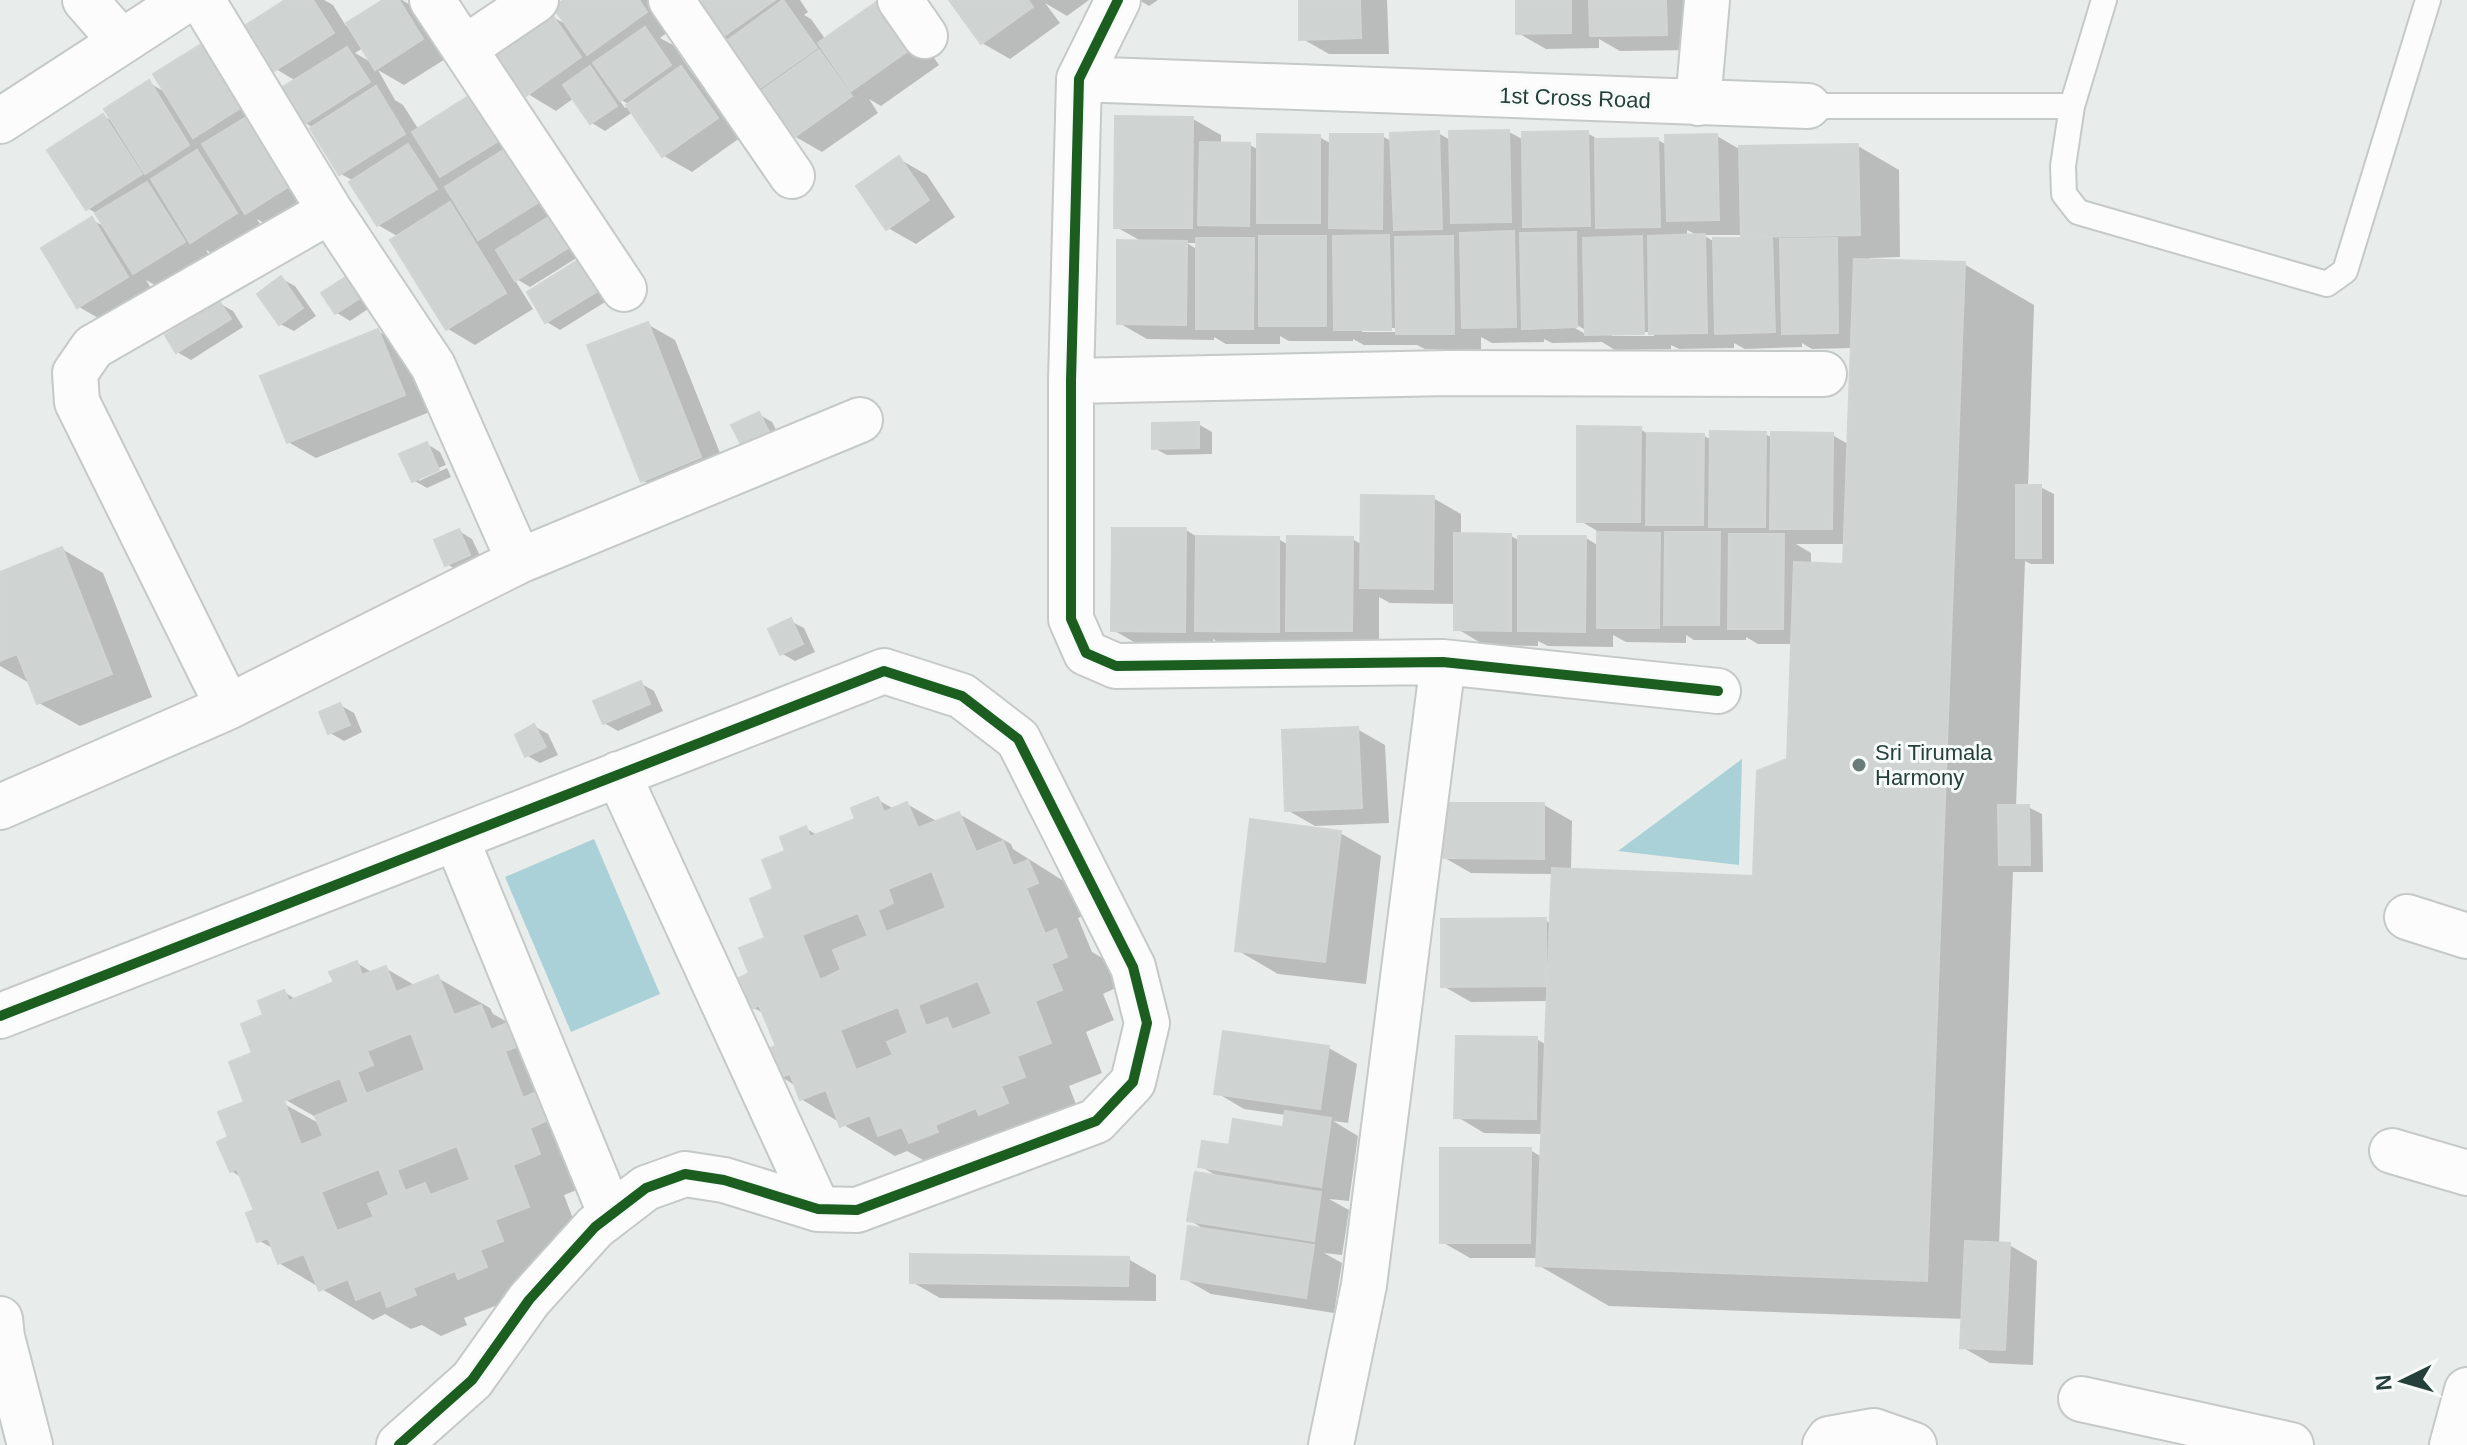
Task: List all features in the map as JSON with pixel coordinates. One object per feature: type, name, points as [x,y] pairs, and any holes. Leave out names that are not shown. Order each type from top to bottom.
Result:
[{"type":"street","points":[[85,0],[121,41]]},
{"type":"street","points":[[0,121],[186,0]]},
{"type":"street","points":[[202,0],[330,211],[433,366],[519,561]]},
{"type":"street","points":[[432,0],[624,289]]},
{"type":"street","points":[[465,48],[536,0]]},
{"type":"street","points":[[671,0],[792,176]]},
{"type":"street","points":[[900,0],[925,36]]},
{"type":"street","points":[[1118,0],[1079,79],[1071,381],[1071,619],[1086,653],[1116,666],[1443,662],[1718,691]]},
{"type":"street","points":[[1698,103],[1707,0]]},
{"type":"street","name":"1st Cross Road","points":[[1079,79],[1808,106]]},
{"type":"street","points":[[228,707],[77,402],[75,373],[93,347],[330,211]]},
{"type":"street","points":[[1071,381],[1448,373],[1824,374]]},
{"type":"street","points":[[0,807],[228,707],[519,561],[860,420]]},
{"type":"street","points":[[1331,1445],[1364,1285],[1443,662]]},
{"type":"street","points":[[0,1016],[884,671],[962,696],[1018,739],[1133,967],[1147,1023],[1133,1082],[1096,1121],[857,1210],[818,1209],[724,1180],[685,1174],[646,1188],[595,1227],[529,1300],[472,1380],[399,1445]]},
{"type":"street","points":[[618,774],[818,1209]]},
{"type":"street","points":[[456,838],[611,1215]]},
{"type":"street","points":[[2407,917],[2467,936]]},
{"type":"street","points":[[2392,1151],[2467,1173]]},
{"type":"street","points":[[0,1319],[30,1445]]},
{"type":"street","points":[[2452,1445],[2467,1390]]},
{"type":"street","points":[[2081,1399],[2291,1445]]},
{"type":"street","points":[[1825,1445],[1829,1439],[1874,1431],[1914,1445]]},
{"type":"lane","points":[[2104,0],[2072,106],[2063,166],[2064,194],[2078,212],[2327,284],[2345,271],[2428,0]]},
{"type":"lane","name":"1st Cross Road","points":[[1808,106],[2072,106]]},
{"type":"water","points":[[1742,759],[1739,865],[1618,851]]},
{"type":"water","points":[[594,839],[660,994],[571,1032],[505,877]]},
{"type":"building","points":[[285,0],[313,0],[334,33],[274,71],[246,25]]},
{"type":"building","points":[[383,0],[399,0],[423,39],[375,70],[346,23]]},
{"type":"building","points":[[564,0],[639,0],[647,12],[587,55],[553,7]]},
{"type":"building","points":[[695,0],[775,0],[721,38]]},
{"type":"building","points":[[783,0],[817,48],[757,90],[724,43]]},
{"type":"building","points":[[879,0],[912,48],[851,91],[818,43]]},
{"type":"building","points":[[949,0],[1028,0],[1033,7],[981,44]]},
{"type":"building","points":[[1299,0],[1360,0],[1361,38],[1299,40]]},
{"type":"building","points":[[1516,0],[1571,0],[1571,33],[1516,34]]},
{"type":"building","points":[[1589,0],[1666,0],[1667,35],[1590,36]]},
{"type":"building","points":[[551,13],[581,57],[526,96],[496,53]]},
{"type":"building","points":[[645,27],[671,65],[620,101],[593,63]]},
{"type":"building","points":[[208,40],[247,104],[193,138],[153,74]]},
{"type":"building","points":[[347,47],[370,82],[304,124],[281,88]]},
{"type":"building","points":[[819,50],[852,96],[793,138],[761,91]]},
{"type":"building","points":[[590,66],[617,106],[590,124],[563,85]]},
{"type":"building","points":[[681,66],[718,118],[662,157],[626,105]]},
{"type":"building","points":[[149,80],[189,145],[145,174],[104,109]]},
{"type":"building","points":[[376,86],[405,134],[339,175],[310,128]]},
{"type":"building","points":[[472,94],[500,140],[440,177],[412,132]]},
{"type":"building","points":[[253,113],[296,182],[245,214],[202,144]]},
{"type":"building","points":[[103,114],[142,174],[86,210],[47,150]]},
{"type":"building","points":[[1115,116],[1193,117],[1192,228],[1114,228]]},
{"type":"building","points":[[1509,130],[1511,222],[1451,223],[1449,131]]},
{"type":"building","points":[[1439,131],[1442,229],[1394,230],[1390,133]]},
{"type":"building","points":[[1588,131],[1590,226],[1523,227],[1522,132]]},
{"type":"building","points":[[1257,134],[1320,135],[1320,223],[1257,223]]},
{"type":"building","points":[[1330,134],[1383,134],[1382,229],[1329,228]]},
{"type":"building","points":[[1717,134],[1719,220],[1667,221],[1665,135]]},
{"type":"building","points":[[1658,138],[1660,227],[1596,228],[1595,139]]},
{"type":"building","points":[[1200,142],[1250,143],[1249,226],[1198,225]]},
{"type":"building","points":[[408,144],[437,189],[377,226],[349,182]]},
{"type":"building","points":[[1858,144],[1860,235],[1741,237],[1739,146]]},
{"type":"building","points":[[511,145],[544,199],[478,240],[445,187]]},
{"type":"building","points":[[197,150],[237,213],[190,243],[151,179]]},
{"type":"building","points":[[899,156],[929,200],[886,230],[856,186]]},
{"type":"building","points":[[147,182],[185,242],[133,274],[95,213]]},
{"type":"building","points":[[450,202],[506,293],[446,330],[390,240]]},
{"type":"building","points":[[552,215],[571,246],[515,281],[496,250]]},
{"type":"building","points":[[92,217],[128,277],[77,308],[41,248]]},
{"type":"building","points":[[1514,231],[1516,327],[1462,328],[1460,233]]},
{"type":"building","points":[[1576,232],[1577,327],[1522,329],[1520,233]]},
{"type":"building","points":[[1705,234],[1707,333],[1649,334],[1648,236]]},
{"type":"building","points":[[1389,235],[1391,330],[1334,330],[1333,236]]},
{"type":"building","points":[[1259,236],[1326,236],[1326,326],[1259,326]]},
{"type":"building","points":[[1453,236],[1454,334],[1396,334],[1395,237]]},
{"type":"building","points":[[1642,236],[1644,334],[1585,335],[1583,238]]},
{"type":"building","points":[[1772,237],[1775,332],[1715,334],[1713,238]]},
{"type":"building","points":[[1196,238],[1254,238],[1253,329],[1196,329]]},
{"type":"building","points":[[1837,238],[1838,333],[1782,334],[1780,239]]},
{"type":"building","points":[[1117,240],[1187,241],[1186,325],[1117,324]]},
{"type":"building","name":"Sri Tirumala Harmony","points":[[1854,259],[1965,262],[1927,1281],[1536,1266],[1552,868],[1753,876],[1757,771],[1787,759],[1794,562],[1843,564]]},
{"type":"building","points":[[578,260],[598,291],[545,323],[527,292]]},
{"type":"building","points":[[350,274],[365,295],[335,314],[321,293]]},
{"type":"building","points":[[281,276],[303,308],[279,325],[257,294]]},
{"type":"building","points":[[219,301],[231,319],[176,353],[165,335]]},
{"type":"building","points":[[648,322],[701,457],[641,482],[587,345]]},
{"type":"building","points":[[378,329],[405,395],[287,443],[260,376]]},
{"type":"building","points":[[759,412],[771,436],[744,450],[731,425]]},
{"type":"building","points":[[1199,422],[1199,448],[1152,449],[1152,423]]},
{"type":"building","points":[[1577,426],[1641,427],[1640,522],[1577,522]]},
{"type":"building","points":[[1710,431],[1766,432],[1765,527],[1709,527]]},
{"type":"building","points":[[1771,432],[1833,433],[1832,529],[1770,529]]},
{"type":"building","points":[[1647,433],[1704,434],[1703,525],[1646,525]]},
{"type":"building","points":[[427,442],[439,470],[412,482],[399,454]]},
{"type":"building","points":[[2016,485],[2041,485],[2041,558],[2016,558]]},
{"type":"building","points":[[1361,495],[1434,496],[1433,589],[1360,588]]},
{"type":"building","points":[[1112,528],[1186,528],[1185,632],[1111,631]]},
{"type":"building","points":[[459,529],[470,555],[445,566],[434,540]]},
{"type":"building","points":[[1597,532],[1660,533],[1659,628],[1597,628]]},
{"type":"building","points":[[1665,532],[1720,532],[1719,625],[1664,625]]},
{"type":"building","points":[[1454,533],[1511,534],[1511,631],[1454,630]]},
{"type":"building","points":[[1729,534],[1784,534],[1783,629],[1728,629]]},
{"type":"building","points":[[1196,536],[1279,537],[1279,632],[1195,631]]},
{"type":"building","points":[[1287,536],[1353,537],[1352,631],[1286,631]]},
{"type":"building","points":[[1518,536],[1586,536],[1585,632],[1518,631]]},
{"type":"building","points":[[62,547],[112,674],[37,704],[17,654],[0,661],[0,572]]},
{"type":"building","points":[[791,618],[803,644],[780,655],[768,629]]},
{"type":"building","points":[[641,681],[650,704],[603,724],[593,701]]},
{"type":"building","points":[[340,703],[350,725],[328,734],[319,712]]},
{"type":"building","points":[[534,724],[546,747],[525,757],[515,735]]},
{"type":"building","points":[[1358,727],[1362,808],[1285,811],[1282,730]]},
{"type":"building","points":[[878,797],[884,812],[907,802],[918,828],[959,812],[976,852],[1003,841],[1013,866],[1028,860],[1038,883],[1026,888],[1045,934],[1056,929],[1067,957],[1051,964],[1062,990],[1035,1001],[1051,1043],[1017,1056],[1025,1077],[1001,1086],[1008,1103],[979,1115],[976,1108],[935,1125],[938,1132],[909,1143],[902,1127],[878,1136],[870,1115],[840,1127],[826,1090],[800,1100],[790,1074],[778,1078],[767,1049],[776,1046],[759,1005],[751,1009],[739,978],[749,973],[739,948],[765,938],[750,899],[773,889],[762,860],[785,851],[780,837],[806,826],[810,837],[855,819],[851,808]],"holes":[[[932,871],[946,908],[886,932],[878,910],[893,903],[888,889]],[[858,913],[868,936],[833,950],[841,970],[820,980],[802,935]],[[978,981],[992,1014],[952,1030],[947,1018],[926,1026],[918,1005]],[[898,1007],[908,1033],[887,1042],[893,1055],[856,1070],[840,1030]]]},
{"type":"building","points":[[1441,803],[1544,803],[1544,859],[1441,858]]},
{"type":"building","points":[[1998,805],[2029,805],[2030,865],[1999,865]]},
{"type":"building","points":[[1250,819],[1341,831],[1325,962],[1235,951]]},
{"type":"building","points":[[1546,918],[1546,986],[1441,987],[1441,919]]},
{"type":"building","points":[[357,961],[362,975],[386,966],[396,992],[438,975],[454,1015],[481,1005],[491,1030],[507,1023],[516,1047],[505,1051],[523,1098],[534,1093],[546,1121],[530,1128],[540,1154],[513,1165],[529,1207],[495,1220],[503,1241],[480,1250],[487,1267],[458,1279],[455,1271],[413,1288],[416,1295],[387,1307],[381,1290],[356,1300],[348,1279],[319,1291],[304,1254],[278,1264],[268,1238],[257,1242],[246,1213],[254,1210],[237,1169],[230,1172],[217,1142],[228,1137],[218,1112],[244,1102],[229,1062],[252,1053],[241,1024],[263,1015],[258,1001],[284,990],[289,1001],[334,982],[329,972]],"holes":[[[411,1033],[425,1070],[366,1094],[357,1072],[373,1065],[367,1051]],[[340,1078],[349,1102],[315,1116],[323,1136],[301,1145],[284,1101]],[[457,1146],[470,1180],[430,1195],[425,1183],[405,1191],[397,1170]],[[379,1169],[389,1195],[368,1204],[374,1217],[337,1231],[321,1192]]]},
{"type":"building","points":[[1223,1031],[1329,1046],[1320,1109],[1214,1094]]},
{"type":"building","points":[[1456,1036],[1537,1037],[1536,1119],[1454,1118]]},
{"type":"building","points":[[1285,1111],[1331,1118],[1321,1187],[1198,1167],[1202,1141],[1229,1145],[1233,1119],[1283,1127]]},
{"type":"building","points":[[1440,1148],[1531,1148],[1530,1243],[1440,1243]]},
{"type":"building","points":[[1195,1172],[1321,1192],[1314,1241],[1187,1221]]},
{"type":"building","points":[[1188,1226],[1314,1245],[1306,1298],[1181,1279]]},
{"type":"building","points":[[1965,1241],[2010,1243],[2005,1350],[1960,1348]]},
{"type":"building","points":[[910,1254],[1129,1257],[1128,1286],[910,1283]]},
{"type":"cycle path","points":[[1118,0],[1079,79],[1071,381],[1071,619],[1086,653],[1116,666],[1443,662],[1718,691]]},
{"type":"cycle path","points":[[0,1016],[884,671],[962,696],[1018,739],[1133,967],[1147,1023],[1133,1082],[1096,1121],[857,1210],[818,1209],[724,1180],[685,1174],[646,1188],[595,1227],[529,1300],[472,1380],[399,1445]]},
{"type":"place","name":"Sri Tirumala Harmony","points":[[1859,765]]}]
